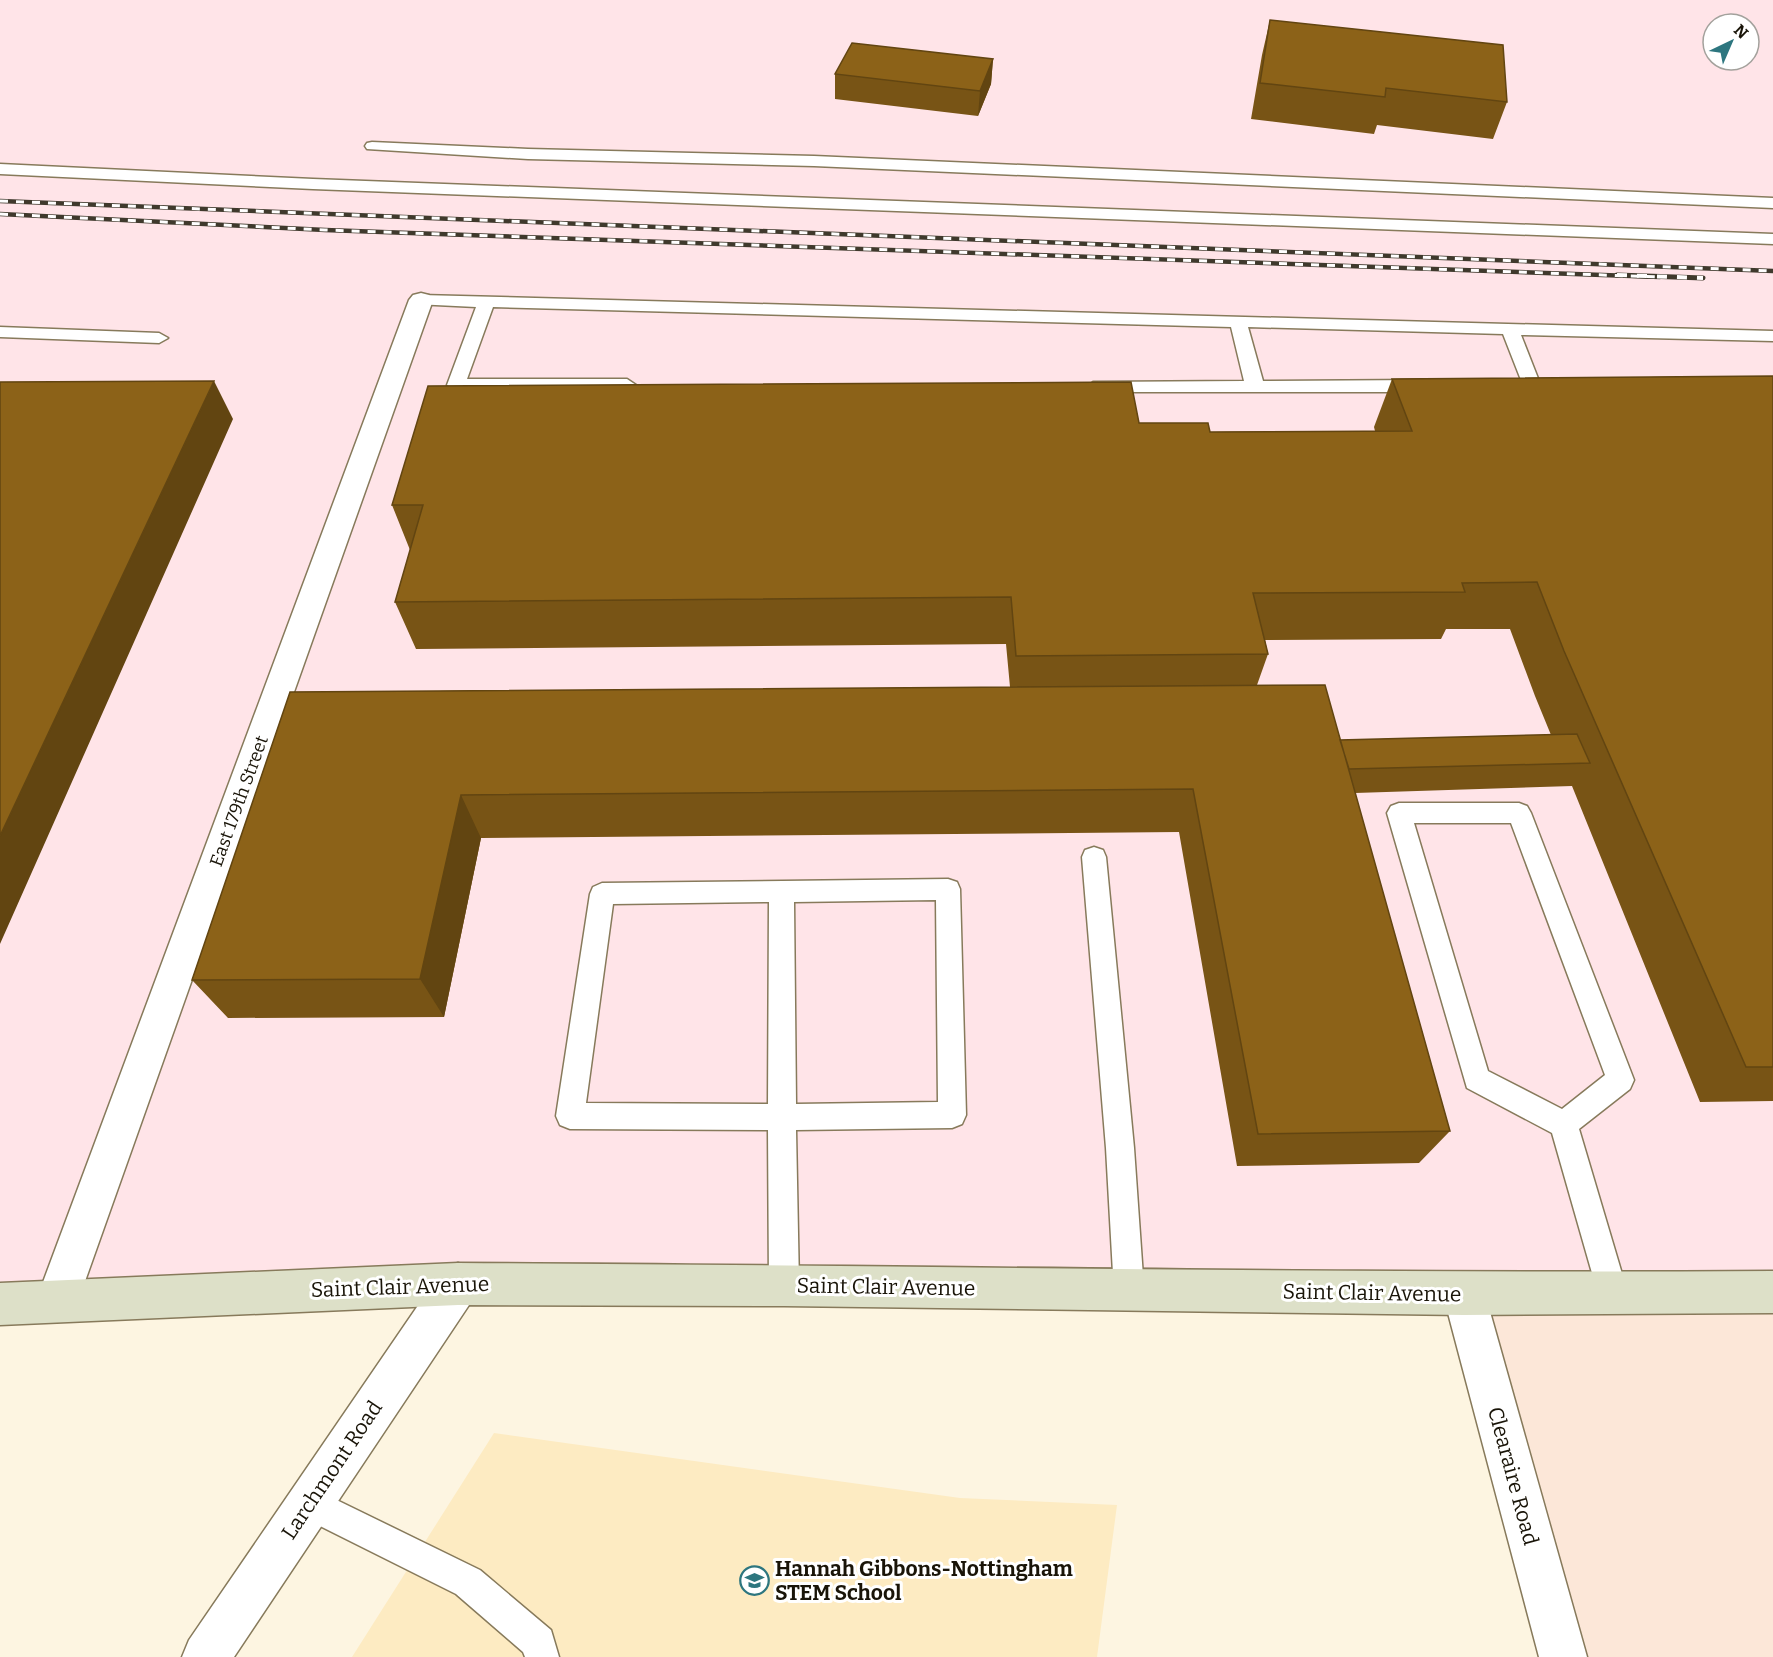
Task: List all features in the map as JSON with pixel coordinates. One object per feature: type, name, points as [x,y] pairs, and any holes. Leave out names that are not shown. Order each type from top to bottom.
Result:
[{"type":"street","name":"East 179th Street","points":[[57,1301],[420,300]]},
{"type":"street","name":"Saint Clair Avenue","points":[[0,1304],[458,1284],[784,1285],[1464,1294],[1773,1293]]},
{"type":"street","name":"Larchmont Road","points":[[206,1657],[458,1284]]},
{"type":"street","name":"Clearaire Road","points":[[1464,1294],[1563,1657]]},
{"type":"lane","points":[[372,146],[528,154],[814,161],[1773,203]]},
{"type":"lane","points":[[0,169],[278,182],[1773,239]]},
{"type":"lane","points":[[420,300],[1773,336]]},
{"type":"lane","points":[[486,302],[456,385],[647,386]]},
{"type":"lane","points":[[1238,322],[1256,387]]},
{"type":"lane","points":[[1498,386],[1532,386],[1510,329]]},
{"type":"lane","points":[[0,332],[159,338]]},
{"type":"lane","points":[[1076,386],[1440,386]]},
{"type":"lane","points":[[1564,1124],[1620,1080],[1519,813],[1399,813],[1477,1079],[1564,1124],[1613,1294]]},
{"type":"lane","points":[[1094,857],[1120,1148],[1129,1291]]},
{"type":"lane","points":[[948,889],[952,1115],[782,1116],[570,1116],[602,894],[948,889]]},
{"type":"lane","points":[[781,891],[784,1285]]},
{"type":"lane","points":[[310,1503],[468,1582],[538,1642],[542,1657]]},
{"type":"shaded area","points":[[0,0],[1773,0],[1773,1292],[0,1304]]},
{"type":"shaded area","points":[[1773,1292],[1773,1657],[1563,1657],[1464,1295]]},
{"type":"shaded area","name":"Hannah Gibbons-Nottingham STEM School","points":[[494,1433],[960,1498],[1117,1505],[1097,1657],[352,1657]]},
{"type":"building","points":[[1270,20],[1503,45],[1507,102],[1386,88],[1385,97],[1260,83]]},
{"type":"building","points":[[852,43],[993,59],[980,91],[835,74]]},
{"type":"building","points":[[1773,376],[1773,1067],[1746,1067],[1564,651],[1537,582],[1462,583],[1465,592],[1253,593],[1268,654],[1016,656],[1011,597],[395,602],[423,505],[392,505],[428,386],[1131,382],[1139,423],[1208,423],[1210,432],[1412,431],[1392,379]]},
{"type":"building","points":[[214,381],[0,836],[0,382]]},
{"type":"building","points":[[1325,685],[1450,1131],[1258,1134],[1193,789],[461,795],[420,979],[192,980],[290,692]]},
{"type":"building","points":[[1577,734],[1590,763],[1349,769],[1340,740]]},
{"type":"railway","points":[[0,201],[1773,271]]},
{"type":"railway","points":[[0,214],[325,230],[1660,277]]},
{"type":"railway","points":[[1617,275],[1703,278]]},
{"type":"place","name":"Hannah Gibbons-Nottingham STEM School","points":[[754,1581]]}]
